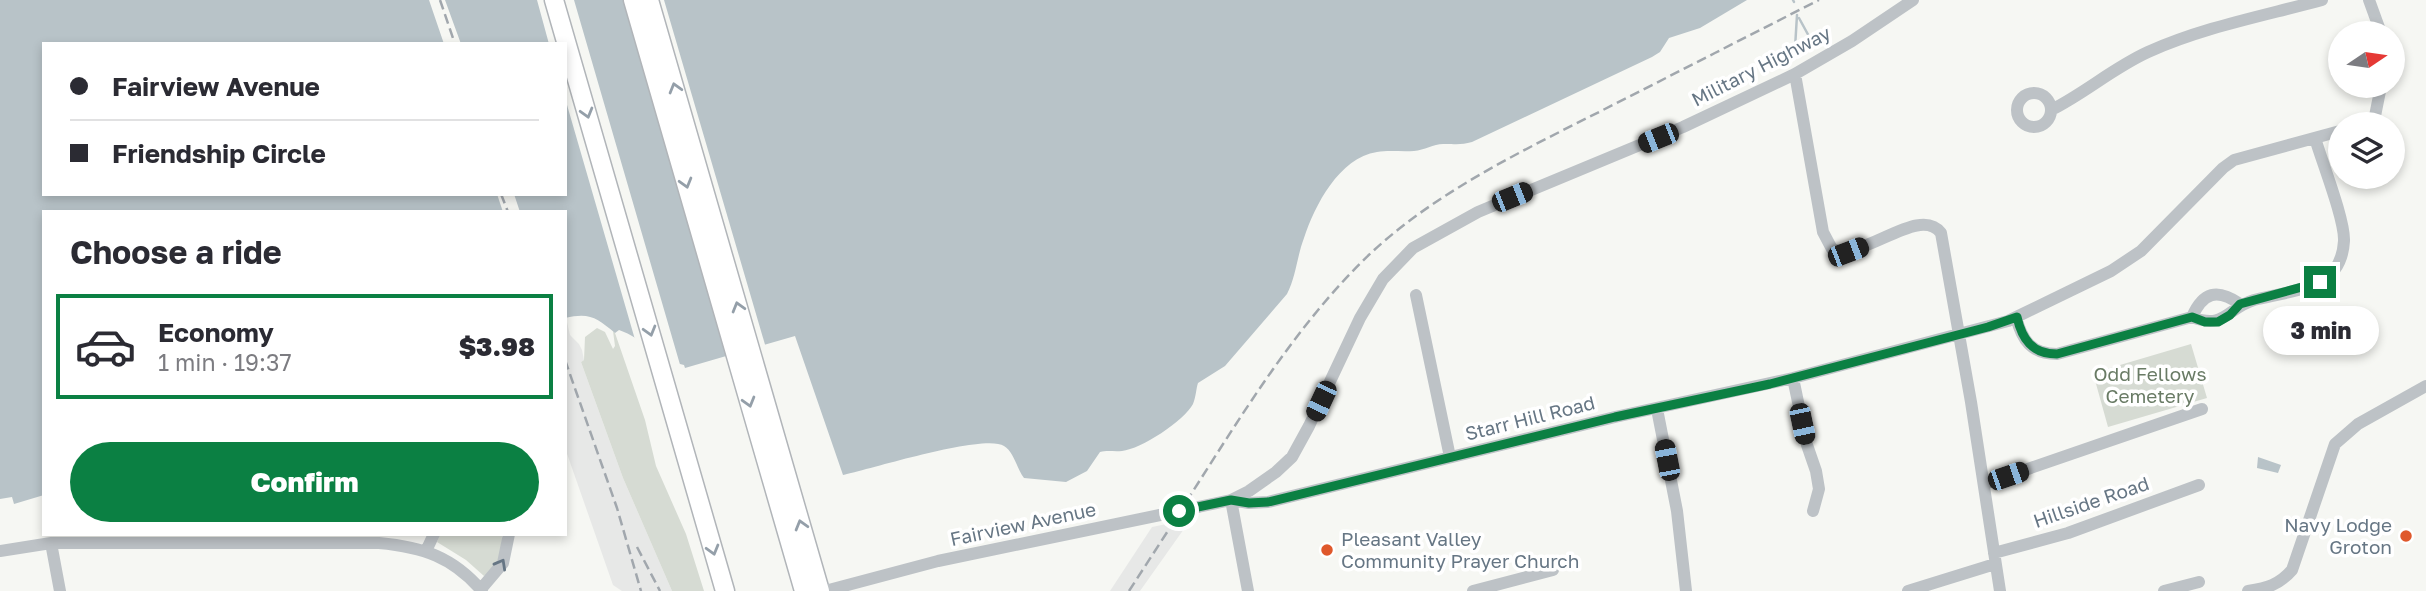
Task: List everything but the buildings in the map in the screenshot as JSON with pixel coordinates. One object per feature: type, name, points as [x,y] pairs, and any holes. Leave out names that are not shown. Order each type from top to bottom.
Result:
[{"type":"highway","points":[[554,0],[566,42]]},
{"type":"highway","points":[[633,0],[804,591]]},
{"type":"highway","points":[[649,0],[822,591]]},
{"type":"highway","points":[[567,45],[725,591]]},
{"type":"street","name":"Military Highway","points":[[1231,500],[1267,479],[1292,457],[1360,318],[1383,279],[1413,248],[1478,212],[1683,127],[1795,75],[1913,0]]},
{"type":"street","points":[[2051,110],[2106,74],[2178,40],[2219,25],[2322,0]]},
{"type":"street","points":[[2369,0],[2377,21]]},
{"type":"street","points":[[1795,75],[1826,242],[1832,248],[1848,252],[1922,223],[1937,227],[1944,241],[2000,591]]},
{"type":"street","name":"Starr Hill Road","points":[[1231,500],[1259,503],[1793,378],[2017,317],[2111,271],[2141,251],[2223,167],[2234,160],[2328,134]]},
{"type":"street","points":[[2017,317],[2021,335],[2025,340],[2046,354],[2057,354],[2192,317],[2205,322],[2218,322],[2230,315],[2240,304],[2320,282],[2333,272],[2340,259],[2344,240],[2315,138]]},
{"type":"street","points":[[2192,317],[2205,297],[2218,294],[2240,304]]},
{"type":"street","points":[[1416,295],[1450,457]]},
{"type":"street","points":[[1793,378],[1819,489],[1813,510]]},
{"type":"street","points":[[2248,591],[2270,587],[2283,581],[2292,570],[2335,444],[2358,424],[2426,386]]},
{"type":"street","points":[[1657,409],[1679,522],[1686,591]]},
{"type":"street","points":[[1984,485],[2202,409]]},
{"type":"street","name":"Hillside Road","points":[[1908,591],[2199,485]]},
{"type":"street","name":"Fairview Avenue","points":[[822,591],[929,563],[1231,500]]},
{"type":"street","points":[[1231,500],[1248,591]]},
{"type":"street","points":[[426,551],[433,536]]},
{"type":"street","points":[[0,551],[51,543],[408,545],[426,551],[461,570],[482,590],[503,563],[509,536]]},
{"type":"street","points":[[51,543],[60,591]]},
{"type":"street","points":[[1473,591],[1553,570]]},
{"type":"street","points":[[2164,591],[2199,582]]},
{"type":"shaded area","points":[[0,0],[1747,0],[1700,28],[1669,38],[1660,52],[1652,57],[1472,142],[1437,145],[1414,151],[1377,152],[1351,163],[1330,185],[1315,211],[1287,294],[1225,366],[1198,383],[1193,404],[1188,411],[1172,426],[1140,445],[1122,451],[1100,452],[1087,471],[1066,482],[1024,478],[1007,449],[993,443],[927,453],[843,475],[795,336],[685,368],[628,334],[619,330],[615,333],[593,318],[567,318],[567,210],[42,210],[42,496],[14,504],[12,497],[0,499]]},
{"type":"shaded area","points":[[567,322],[570,335],[582,350],[584,360],[581,362],[623,478],[672,591],[622,591],[613,585],[567,454]]},
{"type":"shaded area","points":[[2258,457],[2281,465],[2278,473],[2257,468]]},
{"type":"shaded area","points":[[1191,519],[1140,591],[1110,591],[1152,527]]},
{"type":"green space","points":[[597,328],[605,332],[613,349],[613,331],[615,333],[645,420],[656,466],[686,534],[704,591],[672,591],[623,478],[581,362],[584,360],[585,337]]},
{"type":"green space","name":"Odd Fellows Cemetery","points":[[2191,344],[2207,398],[2108,427],[2093,373]]},
{"type":"green space","points":[[439,536],[502,536],[497,563],[484,576],[466,560],[437,542]]},
{"type":"pier","points":[[429,0],[445,0],[460,42],[443,42]]},
{"type":"pier","points":[[537,0],[574,0],[681,368],[662,362],[636,343],[567,105],[567,42],[548,42]]},
{"type":"pier","points":[[624,0],[664,0],[766,348],[728,359]]},
{"type":"pier","points":[[498,196],[515,196],[519,210],[502,210]]},
{"type":"waterway","points":[[1795,48],[1797,15]]},
{"type":"waterway","points":[[1799,18],[1811,40]]},
{"type":"railway","points":[[440,0],[454,42]]},
{"type":"railway","points":[[1186,502],[1249,404],[1319,309],[1344,280],[1398,230],[1453,191],[1511,157],[1819,0]]},
{"type":"railway","points":[[502,196],[507,210]]},
{"type":"railway","points":[[567,366],[617,508],[641,591]]},
{"type":"railway","points":[[1129,591],[1173,523]]},
{"type":"railway","points":[[637,547],[660,591]]},
{"type":"place","name":"Navy Lodge Groton","points":[[2406,536]]},
{"type":"place","name":"Pleasant Valley Community Prayer Church","points":[[1327,550]]},
{"type":"route","points":[[1179,511],[1231,500],[1268,502],[1615,417],[1725,395],[1988,327],[2017,317],[2021,335],[2025,340],[2046,354],[2057,354],[2192,317],[2205,322],[2218,322],[2230,315],[2240,304],[2320,282]]}]
